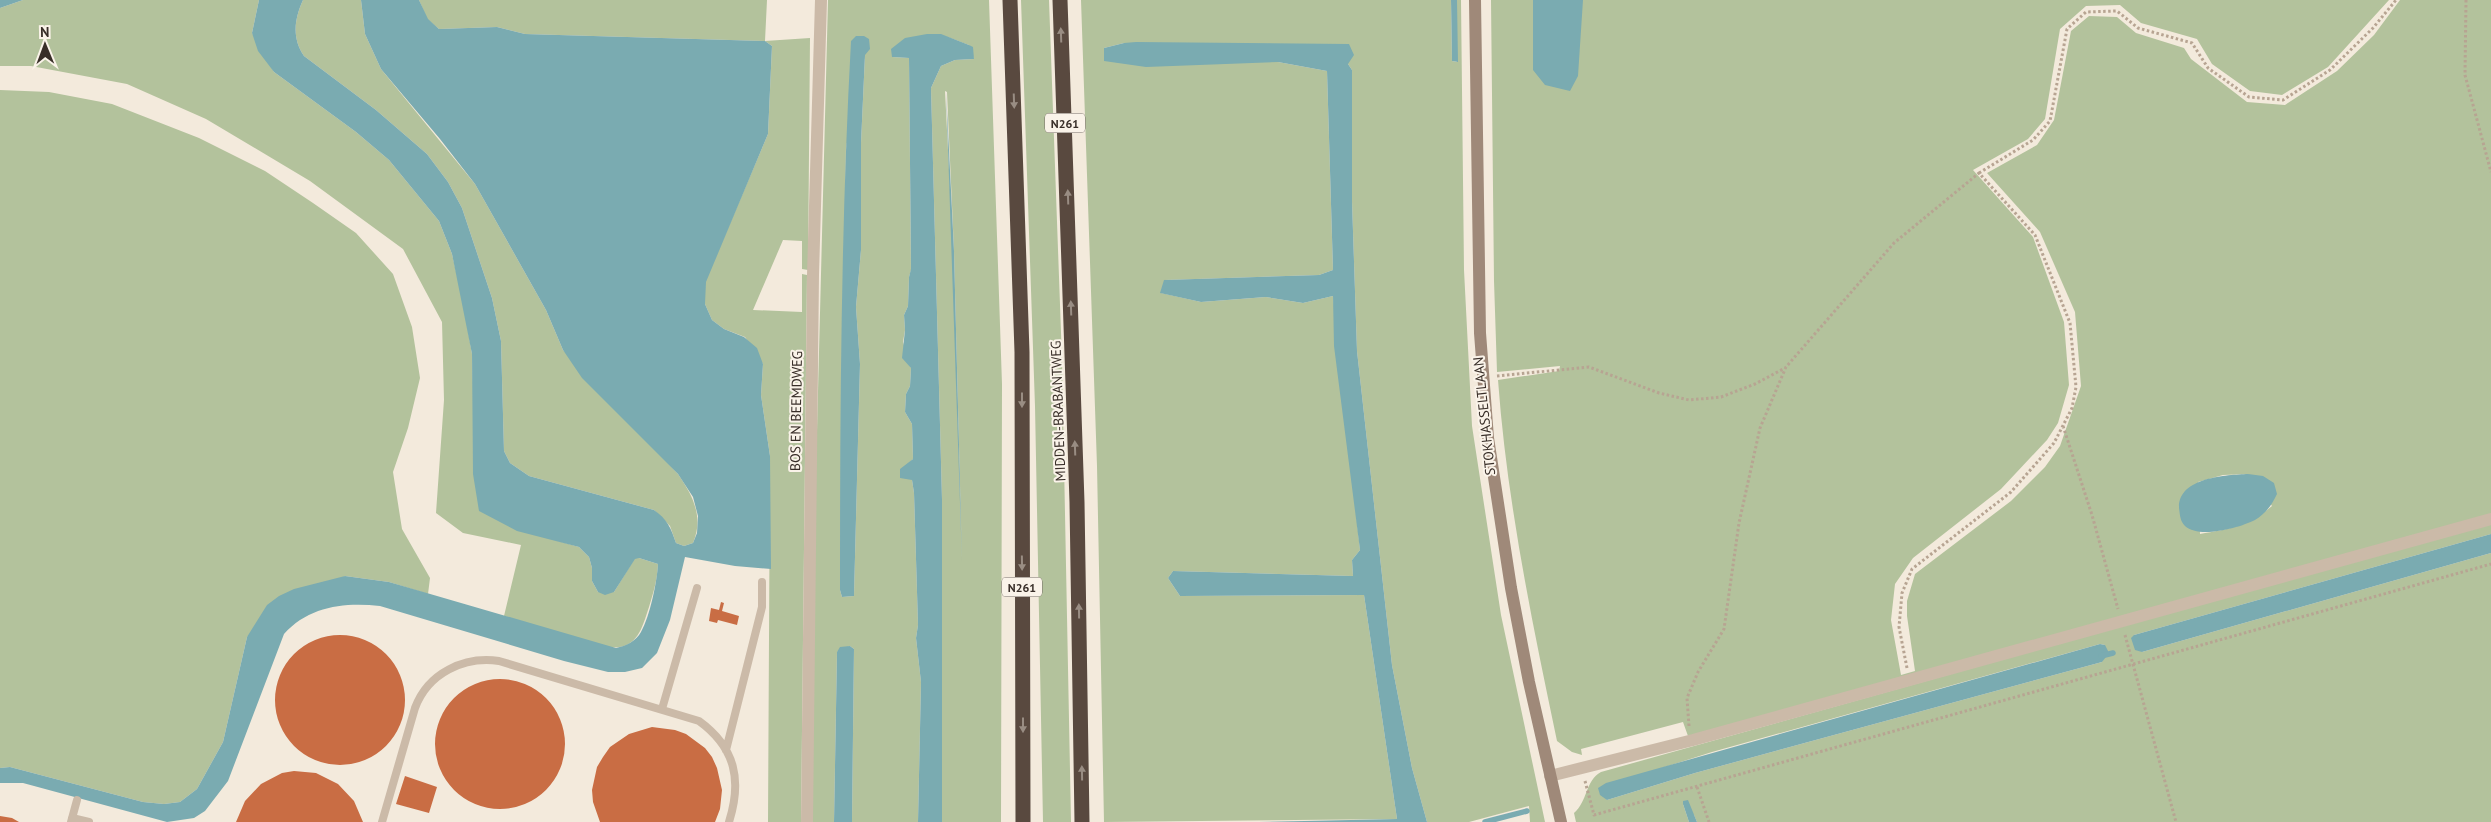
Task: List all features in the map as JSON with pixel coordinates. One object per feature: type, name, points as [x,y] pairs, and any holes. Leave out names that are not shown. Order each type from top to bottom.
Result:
[{"type":"highway","name":"N261","points":[[1010,0],[1022,352],[1023,822]]},
{"type":"highway","name":"MIDDEN-BRABANTWEG","points":[[1060,0],[1075,444],[1082,822]]},
{"type":"street","name":"BOS EN BEEMDWEG","points":[[806,822],[813,295],[821,0]]},
{"type":"street","name":"STOKHASSELTLAAN","points":[[1476,0],[1483,386],[1498,512],[1509,578],[1561,822]]},
{"type":"street","points":[[1550,776],[1693,740],[2491,519]]},
{"type":"lane","points":[[726,750],[762,607],[762,582]]},
{"type":"lane","points":[[662,709],[698,588]]},
{"type":"lane","points":[[382,822],[418,700],[440,675],[462,662],[480,659],[499,661],[699,721],[712,732],[732,761],[737,782],[729,822]]},
{"type":"lane","points":[[77,800],[71,820],[88,822]]},
{"type":"path","points":[[1693,740],[1687,717],[1687,698],[1698,672],[1724,630],[1738,523],[1760,428],[1786,368],[1894,243],[1979,173],[2033,140],[2050,121],[2066,29],[2086,12],[2117,11],[2138,28],[2192,43],[2208,68],[2249,97],[2283,100],[2330,70],[2373,28],[2396,0]]},
{"type":"path","points":[[2466,0],[2465,75],[2491,172]]},
{"type":"path","points":[[1909,680],[1899,627],[1902,593],[1912,569],[2011,492],[2054,443],[2072,408],[2076,386],[2070,323],[2036,235],[1979,173]]},
{"type":"path","name":"STOKHASSELTLAAN","points":[[1494,367],[1494,383]]},
{"type":"path","points":[[1494,376],[1590,367],[1658,393],[1690,400],[1721,397],[1755,384],[1786,368]]},
{"type":"path","points":[[2063,426],[2092,516],[2176,822]]},
{"type":"path","points":[[1581,769],[1594,815],[2491,564]]},
{"type":"path","points":[[1697,787],[1709,822]]},
{"type":"green space","points":[[23,0],[259,0],[252,33],[274,72],[356,132],[389,160],[439,221],[452,254],[463,302],[472,354],[474,413],[555,540],[579,547],[589,557],[592,568],[592,581],[598,592],[614,592],[635,558],[658,564],[655,586],[646,616],[640,631],[631,642],[624,646],[605,647],[504,616],[521,545],[463,533],[436,513],[444,400],[442,322],[403,249],[310,181],[206,119],[127,84],[31,66],[0,66],[0,8]]},
{"type":"green space","points":[[303,0],[361,0],[365,34],[381,69],[475,184],[546,310],[563,350],[678,474],[683,482],[692,499],[697,516],[696,533],[693,543],[684,546],[676,543],[670,526],[654,510],[529,476],[510,463],[504,451],[501,341],[492,298],[462,208],[448,182],[427,154],[376,110],[304,56],[296,36],[296,22]]},
{"type":"green space","points":[[419,0],[767,0],[765,41],[525,34],[497,27],[439,29],[427,19]]},
{"type":"green space","points":[[828,0],[989,0],[1002,384],[1001,822],[942,822],[942,499],[931,88],[941,66],[955,60],[974,59],[969,45],[944,36],[929,35],[914,42],[892,57],[909,58],[911,270],[908,306],[904,315],[905,330],[903,342],[911,368],[905,412],[912,424],[913,459],[906,466],[912,480],[914,493],[918,625],[916,638],[921,682],[918,822],[852,822],[854,649],[850,646],[837,652],[834,822],[811,822],[813,587]],"holes":[[[865,55],[861,143],[861,250],[856,307],[860,364],[854,596],[842,597],[840,590],[846,147]],[[945,91],[947,92],[954,251],[962,562],[952,229]]]},
{"type":"green space","points":[[1021,0],[1049,0],[1062,360],[1071,822],[1043,822],[1035,406]]},
{"type":"green space","points":[[1081,0],[1451,0],[1452,61],[1457,62],[1457,0],[1461,0],[1464,270],[1472,426],[1501,615],[1545,822],[1530,822],[1529,806],[1469,822],[1427,822],[1412,768],[1392,665],[1357,351],[1352,201],[1352,70],[1348,64],[1124,43],[1104,48],[1252,62],[1278,62],[1327,71],[1333,270],[1319,275],[1165,280],[1161,293],[1201,302],[1266,297],[1303,303],[1333,296],[1360,550],[1352,560],[1353,576],[1173,571],[1168,578],[1180,596],[1364,595],[1397,819],[1104,822],[1097,466]]},
{"type":"green space","points":[[1491,0],[2389,0],[2328,67],[2282,95],[2250,91],[2212,64],[2197,39],[2141,23],[2120,5],[2086,6],[2060,29],[2045,119],[2028,139],[1973,170],[2033,237],[2064,322],[2069,385],[2058,423],[2047,440],[2001,489],[1913,558],[1895,584],[1891,620],[1901,675],[1915,671],[1907,616],[1907,601],[1915,574],[2011,501],[2045,467],[2060,446],[2081,386],[2075,312],[2040,232],[1987,173],[2037,145],[2054,120],[2071,31],[2089,16],[2117,17],[2136,33],[2184,48],[2191,59],[2247,102],[2285,105],[2337,71],[2374,35],[2400,0],[2491,0],[2491,515],[1688,736],[1683,722],[1581,749],[1582,755],[1572,752],[1557,741],[1521,562],[1502,426],[1498,380],[1559,371],[1560,366],[1497,372],[1494,281]],"holes":[[[2248,474],[2272,506],[2255,518],[2238,526],[2200,534],[2198,482],[2223,475]]]},
{"type":"green space","points":[[810,38],[808,270],[802,269],[802,241],[783,240],[753,310],[802,312],[802,274],[807,275],[801,822],[768,822],[770,456],[761,395],[763,364],[745,337],[724,329],[712,320],[705,304],[705,282],[768,134],[772,46],[765,41]]},
{"type":"green space","points":[[0,90],[49,92],[112,104],[199,138],[265,171],[356,233],[393,274],[412,327],[420,378],[408,428],[393,472],[402,529],[430,578],[428,594],[389,582],[345,576],[247,637],[223,742],[197,789],[180,802],[164,804],[143,802],[10,767],[0,768]]},
{"type":"green space","points":[[2491,523],[2491,534],[2134,635],[2142,652],[2491,553],[2491,822],[1697,822],[1694,815],[1683,804],[1689,822],[1576,822],[1574,813],[1582,803],[1592,781],[1601,772]],"holes":[[[2100,644],[2105,645],[2102,662],[1695,773],[1607,800],[1599,788],[1712,752]]]},
{"type":"water","points":[[0,0],[23,0],[0,8]]},
{"type":"water","points":[[259,0],[303,0],[296,22],[296,36],[304,56],[376,110],[427,154],[448,182],[462,208],[492,298],[501,341],[504,451],[510,463],[529,476],[654,510],[668,524],[676,543],[684,546],[693,543],[697,533],[698,516],[693,497],[678,474],[582,378],[563,350],[546,310],[475,184],[381,69],[365,34],[361,0],[419,0],[428,19],[439,29],[497,27],[525,34],[765,41],[772,46],[768,134],[706,282],[705,304],[712,320],[724,329],[744,337],[757,348],[763,364],[761,395],[770,456],[771,569],[735,566],[685,557],[670,620],[657,653],[642,668],[625,672],[608,672],[564,661],[380,606],[341,606],[316,612],[305,617],[284,634],[228,781],[205,811],[194,818],[167,822],[23,783],[0,783],[0,768],[10,767],[143,802],[164,804],[180,802],[197,789],[223,742],[247,637],[267,605],[279,596],[294,589],[345,576],[389,582],[616,648],[630,643],[641,632],[655,589],[658,564],[639,558],[635,559],[614,592],[605,595],[598,592],[592,581],[592,568],[589,557],[579,547],[517,531],[479,511],[473,474],[472,354],[452,254],[439,221],[389,160],[356,132],[274,72],[258,51],[252,33]]},
{"type":"water","points":[[1451,0],[1457,0],[1458,62],[1452,61]]},
{"type":"water","points":[[1533,0],[1583,0],[1578,76],[1570,91],[1545,85],[1533,70]]},
{"type":"water","points":[[927,34],[941,34],[973,47],[974,59],[955,60],[941,66],[931,88],[942,499],[942,822],[918,822],[921,682],[916,638],[918,625],[914,493],[912,480],[900,478],[900,469],[913,459],[912,424],[905,412],[911,368],[902,358],[905,330],[904,315],[908,306],[911,269],[909,58],[892,57],[891,49],[905,38]]},
{"type":"water","points":[[856,36],[864,36],[869,39],[870,49],[865,55],[861,143],[861,250],[856,307],[860,364],[854,596],[842,597],[840,590],[840,521],[843,247],[851,41]]},
{"type":"water","points":[[1136,42],[1349,44],[1354,55],[1348,64],[1352,70],[1352,201],[1357,351],[1392,665],[1412,768],[1427,822],[1258,822],[1397,819],[1364,595],[1180,596],[1168,578],[1173,571],[1353,576],[1352,560],[1360,550],[1334,346],[1333,296],[1303,303],[1266,297],[1201,302],[1160,293],[1164,280],[1319,275],[1333,270],[1327,71],[1278,62],[1146,67],[1104,61],[1104,48]]},
{"type":"water","points":[[946,90],[954,251],[962,562]]},
{"type":"water","points":[[2248,474],[2263,476],[2274,483],[2277,494],[2268,509],[2259,518],[2230,529],[2209,532],[2191,530],[2183,524],[2179,508],[2181,498],[2186,490],[2205,480],[2228,475]]},
{"type":"water","points":[[2491,534],[2491,553],[2142,652],[2135,650],[2131,638],[2134,635]]},
{"type":"water","points":[[2100,644],[2105,645],[2109,653],[2102,662],[1695,773],[1607,800],[1600,795],[1598,788],[1606,783]]},
{"type":"water","points":[[850,646],[854,649],[852,822],[834,822],[837,652],[840,647]]},
{"type":"water","points":[[1688,800],[1697,822],[1689,822],[1683,804],[1683,801]]},
{"type":"building","points":[[721,602],[724,603],[722,611],[739,616],[737,625],[718,620],[717,623],[709,621],[711,608],[719,610]]},
{"type":"building","points":[[340,635],[365,640],[386,654],[400,675],[405,700],[400,725],[386,746],[365,760],[340,765],[315,760],[294,746],[280,725],[275,700],[280,675],[294,654],[315,640]]},
{"type":"building","points":[[500,679],[525,684],[546,698],[560,719],[565,744],[560,769],[546,790],[525,804],[500,809],[475,804],[454,790],[440,769],[435,744],[440,719],[454,698],[475,684]]},
{"type":"building","points":[[652,727],[675,730],[686,734],[705,748],[712,757],[717,768],[722,790],[720,809],[715,822],[600,822],[593,802],[592,790],[597,767],[610,747],[629,734]]},
{"type":"building","points":[[294,771],[316,773],[338,784],[354,801],[363,822],[236,822],[245,801],[261,784],[282,773]]},
{"type":"building","points":[[405,776],[437,787],[429,813],[396,804]]},
{"type":"building","points":[[0,816],[12,818],[19,822],[0,822]]},
{"type":"waterway","points":[[2101,656],[2113,653]]},
{"type":"waterway","points":[[1485,822],[1527,811]]}]
